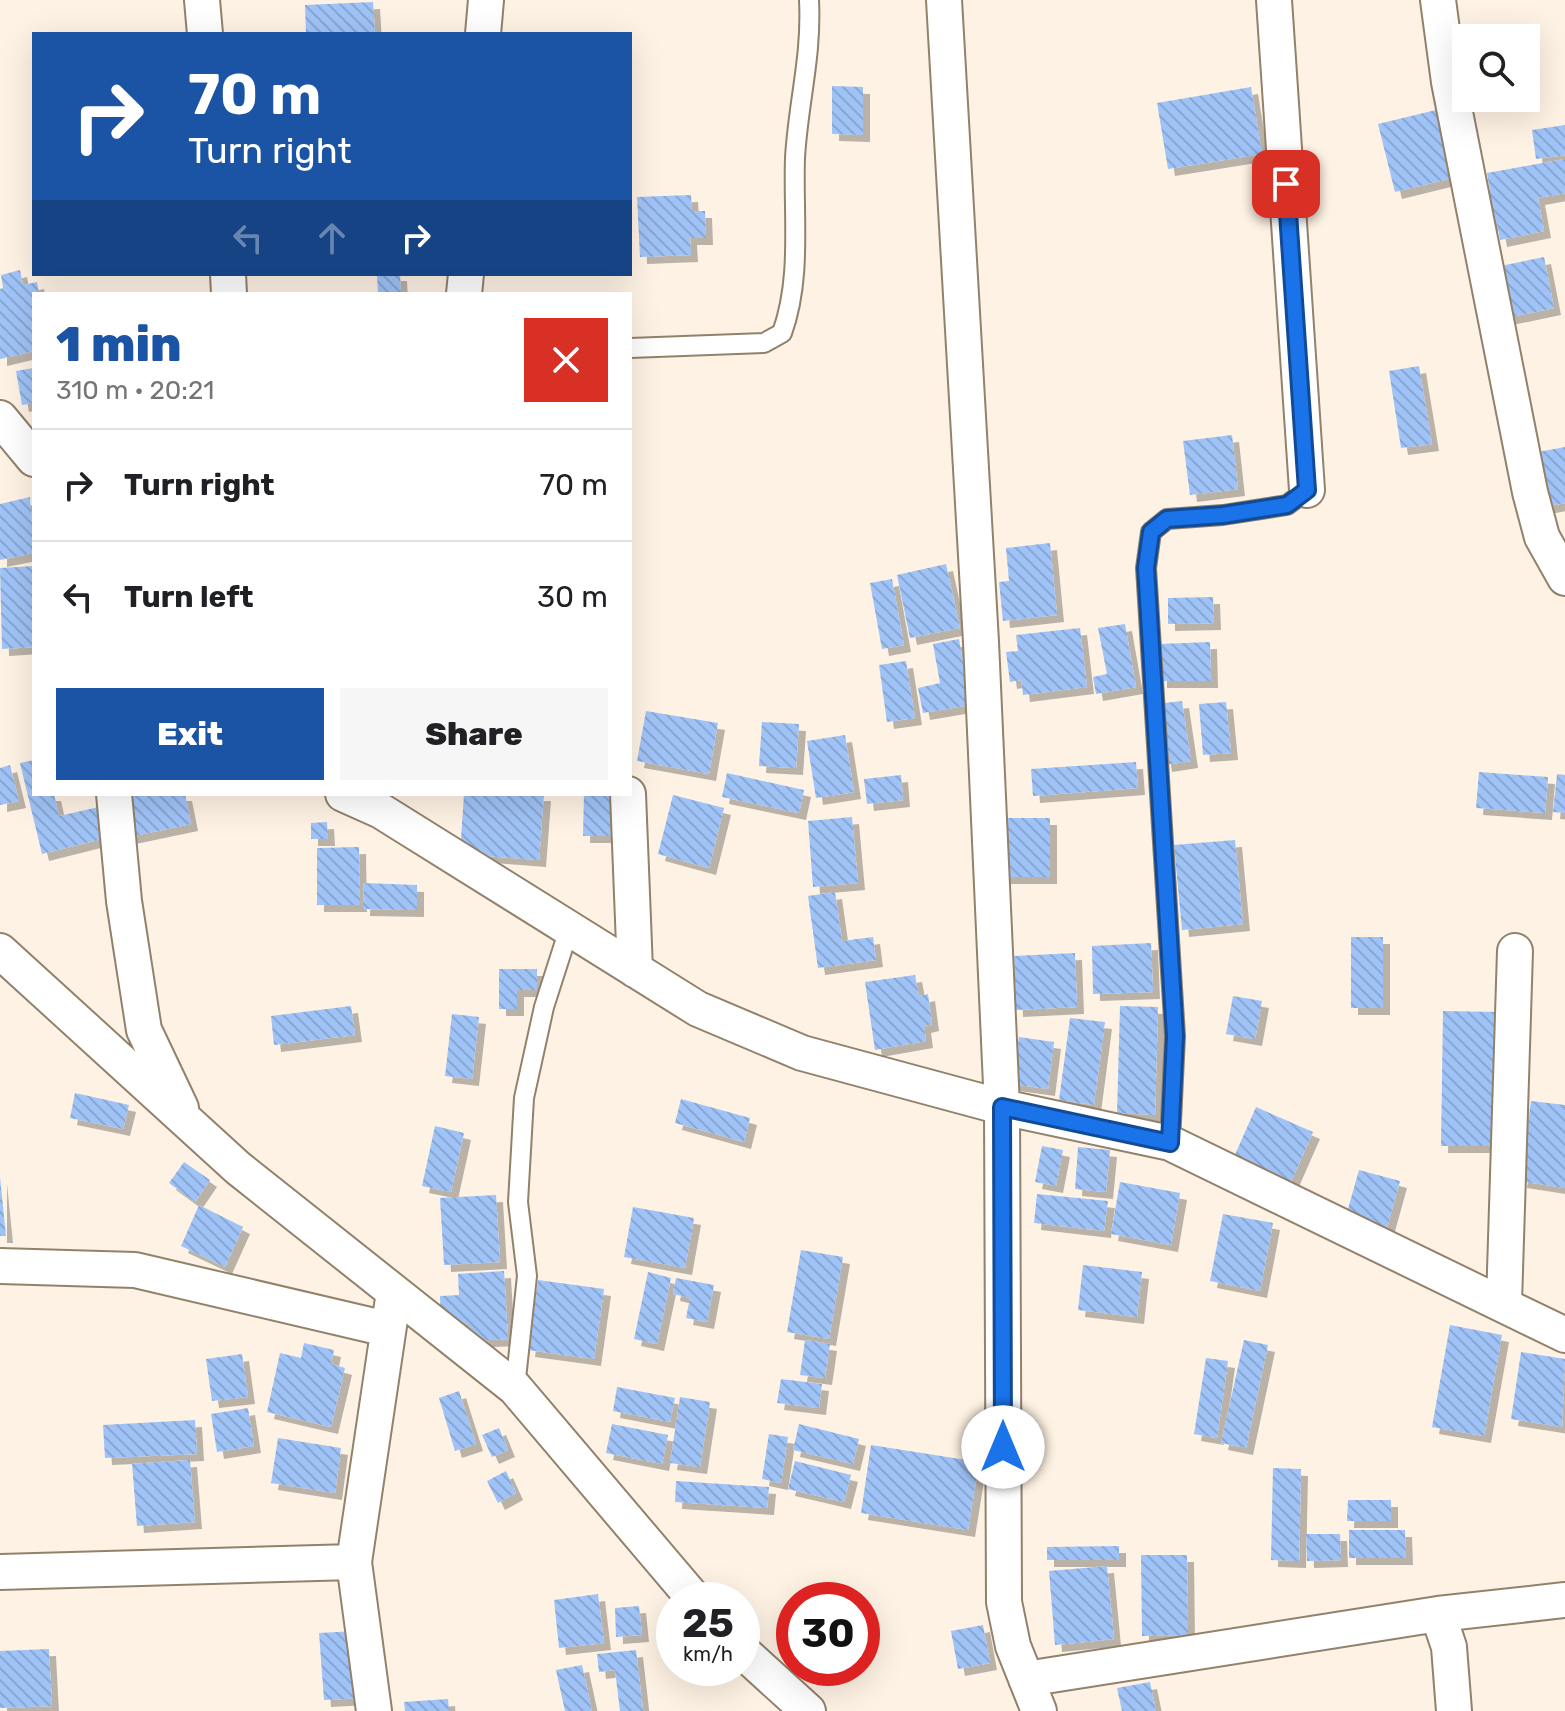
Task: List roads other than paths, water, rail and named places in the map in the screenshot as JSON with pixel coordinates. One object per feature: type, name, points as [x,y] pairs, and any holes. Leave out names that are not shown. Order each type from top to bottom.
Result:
[{"type":"street","points":[[202,0],[205,32]]},
{"type":"street","points":[[483,32],[486,0]]},
{"type":"street","points":[[944,0],[981,642],[1002,1107],[1004,1602],[1013,1646],[1039,1711]]},
{"type":"street","points":[[1274,0],[1307,490]]},
{"type":"street","points":[[1438,0],[1449,82],[1530,492],[1542,537],[1565,578]]},
{"type":"street","points":[[0,418],[32,457]]},
{"type":"street","points":[[114,796],[124,901],[144,1030],[189,1122]]},
{"type":"street","points":[[347,796],[381,811],[698,1009],[802,1053],[1002,1107],[1170,1143],[1565,1335]]},
{"type":"street","points":[[628,796],[635,970]]},
{"type":"street","points":[[0,951],[238,1168],[515,1388],[680,1582]]},
{"type":"street","points":[[1504,1303],[1515,951]]},
{"type":"street","points":[[0,1266],[135,1270],[387,1329]]},
{"type":"street","points":[[374,1711],[354,1562],[394,1292]]},
{"type":"street","points":[[0,1572],[354,1562]]},
{"type":"street","points":[[1026,1679],[1438,1614],[1565,1600]]},
{"type":"street","points":[[1438,1614],[1449,1647],[1454,1711]]},
{"type":"street","points":[[760,1667],[808,1711]]},
{"type":"lane","points":[[632,348],[764,343],[782,333],[793,303],[795,155],[811,42],[809,0]]},
{"type":"lane","points":[[1170,1143],[1175,1036],[1146,568],[1151,532],[1167,519],[1223,515],[1287,505],[1307,490]]},
{"type":"lane","points":[[515,1388],[527,1276],[518,1202],[524,1098],[544,1007],[569,929]]}]
